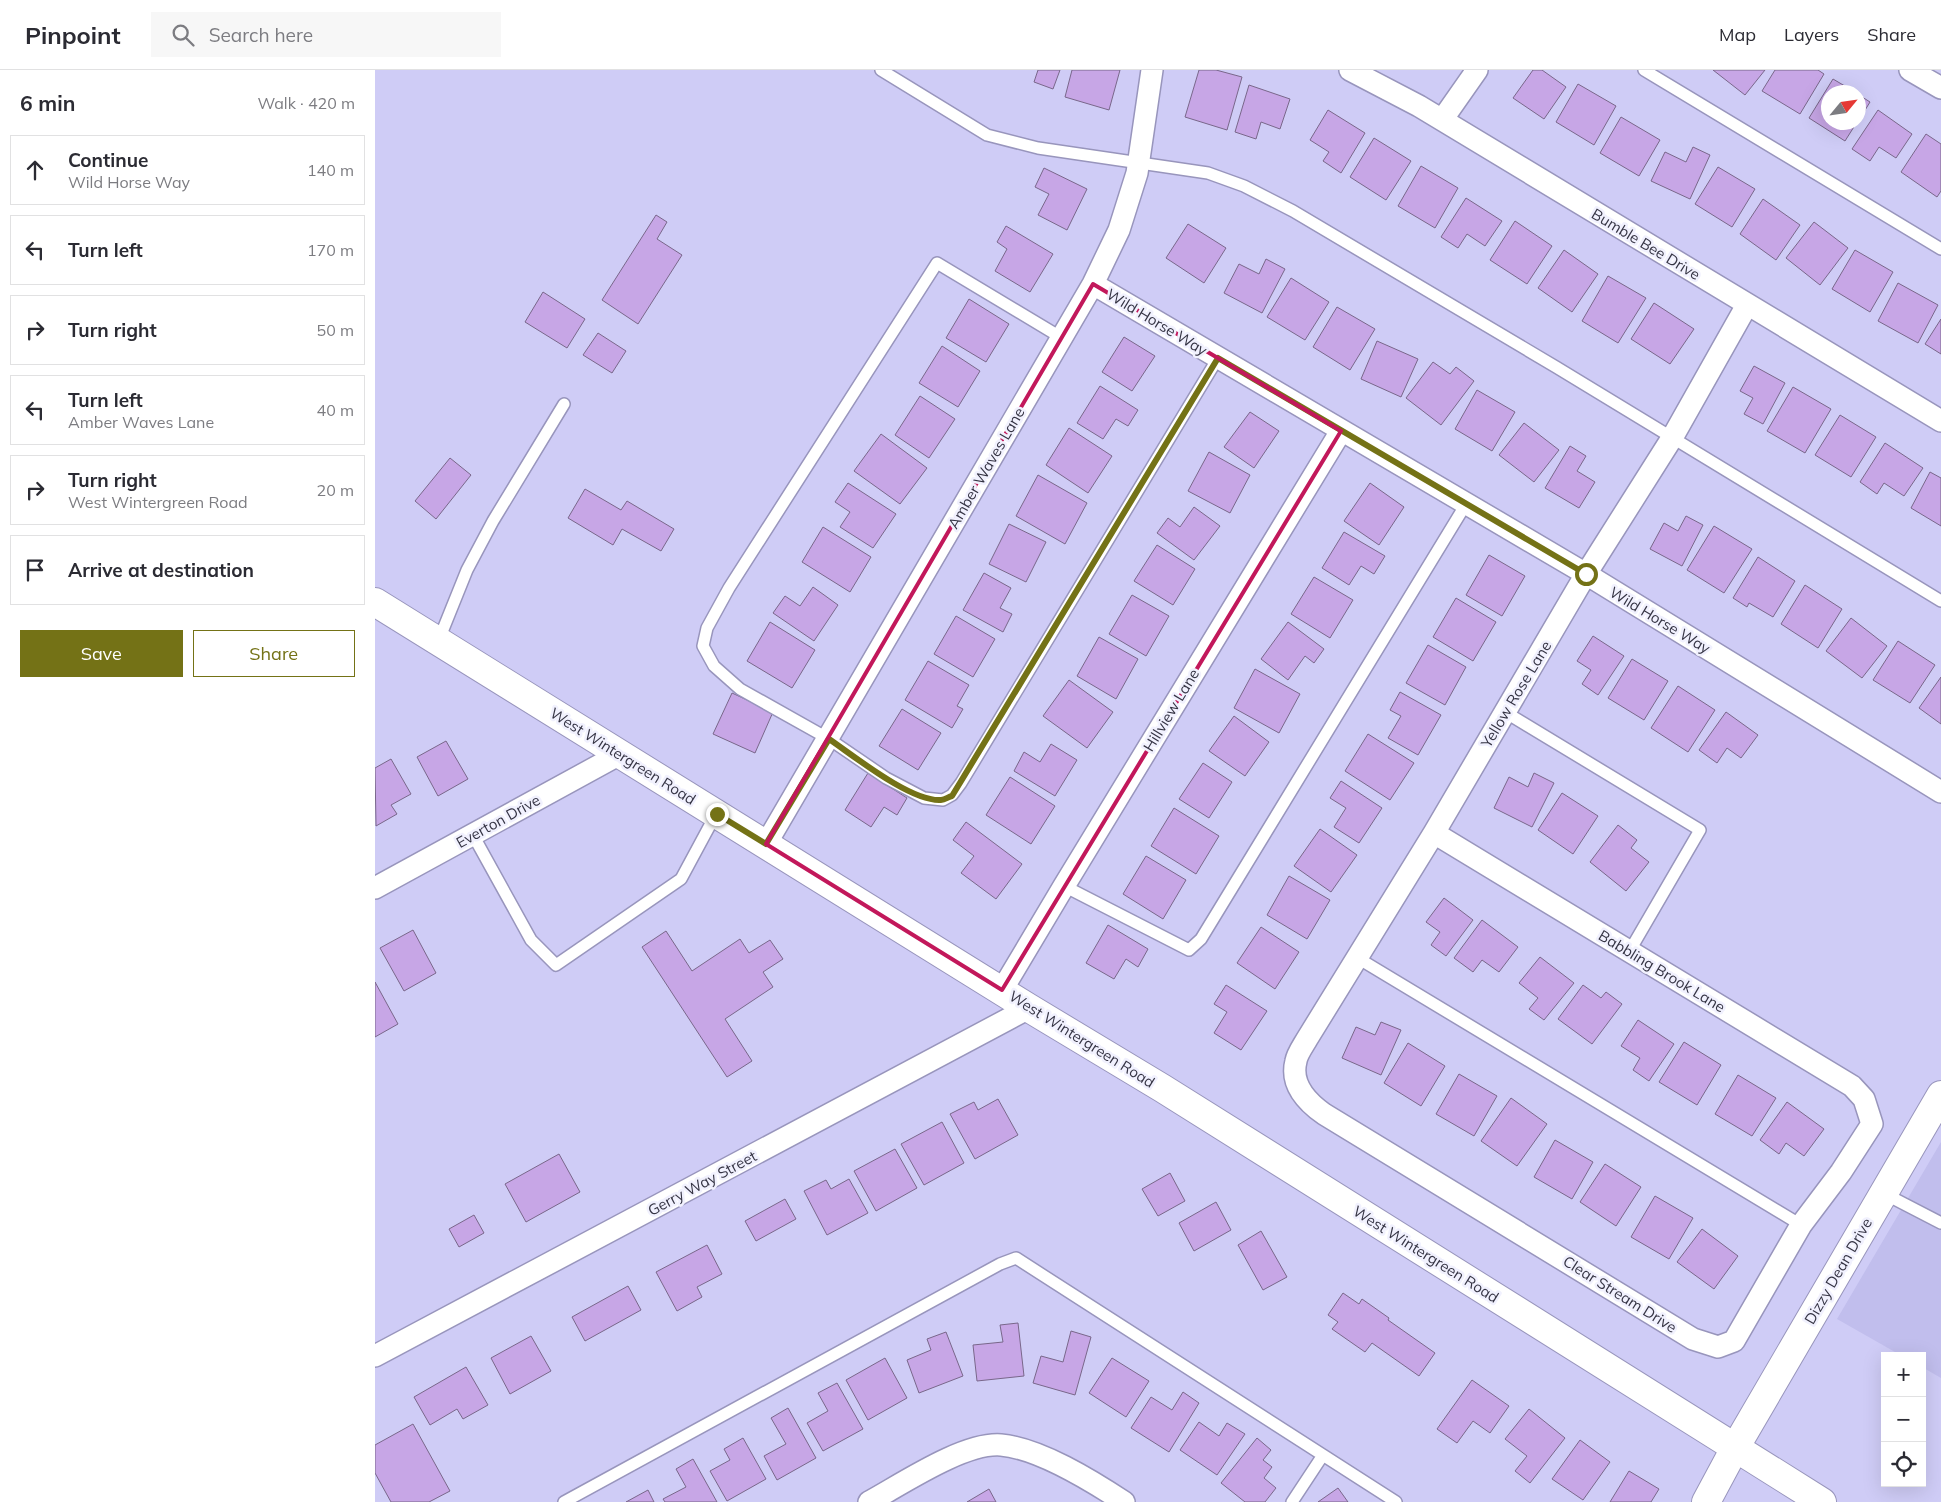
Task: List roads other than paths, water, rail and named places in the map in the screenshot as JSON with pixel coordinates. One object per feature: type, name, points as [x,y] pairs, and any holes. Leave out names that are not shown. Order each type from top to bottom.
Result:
[{"type":"main road","name":"West Wintergreen Road","points":[[375,602],[1179,1099],[1822,1502]]},
{"type":"main road","name":"Dizzy Dean Drive","points":[[1735,1448],[1941,1095]]},
{"type":"main road","points":[[1706,1502],[1735,1448]]},
{"type":"street","name":"Amber Waves Lane","points":[[766,844],[1093,284],[1119,230],[1137,173],[1151,70]]},
{"type":"street","name":"Bumble Bee Drive","points":[[1350,70],[1419,106],[1941,421]]},
{"type":"street","points":[[1442,120],[1477,70]]},
{"type":"street","points":[[1910,70],[1941,88]]},
{"type":"street","name":"Wild Horse Way","points":[[1093,284],[1586,574],[1941,792]]},
{"type":"street","name":"Yellow Rose Lane","points":[[1297,1084],[1295,1076],[1296,1060],[1356,957],[1434,833],[1586,574],[1672,438],[1747,305]]},
{"type":"street","name":"Hillview Lane","points":[[1002,990],[1341,431]]},
{"type":"street","name":"Everton Drive","points":[[375,888],[620,754]]},
{"type":"street","name":"Babbling Brook Lane","points":[[1434,833],[1852,1086],[1864,1099],[1872,1124]]},
{"type":"street","name":"Gerry Way Street","points":[[375,1356],[1029,1008]]},
{"type":"street","name":"Clear Stream Drive","points":[[1297,1084],[1309,1103],[1324,1114],[1693,1339],[1718,1347],[1734,1341],[1801,1225],[1841,1172],[1872,1124]]},
{"type":"street","points":[[869,1502],[953,1456],[975,1448],[1000,1444],[1025,1450],[1048,1459],[1124,1502]]},
{"type":"lane","points":[[881,70],[987,135],[1038,148],[1209,173],[1226,178],[1260,194],[1301,216],[1548,362],[1941,601]]},
{"type":"lane","points":[[1644,70],[1941,248]]},
{"type":"lane","points":[[1062,338],[937,263],[729,588],[707,628],[703,646],[714,666],[740,689],[829,739],[886,778],[924,798],[943,800],[952,796],[1218,358]]},
{"type":"lane","points":[[438,642],[467,570],[493,521],[564,404]]},
{"type":"lane","points":[[1064,886],[1189,950],[1201,939],[1466,504]]},
{"type":"lane","points":[[1505,712],[1700,830],[1629,952]]},
{"type":"lane","points":[[473,835],[531,940],[556,965],[681,879],[717,814]]},
{"type":"lane","points":[[1356,957],[1801,1225]]},
{"type":"lane","points":[[1883,1193],[1941,1223]]},
{"type":"lane","points":[[564,1502],[1000,1264],[1016,1258],[1396,1502]]},
{"type":"lane","points":[[1292,1502],[1323,1455]]}]
